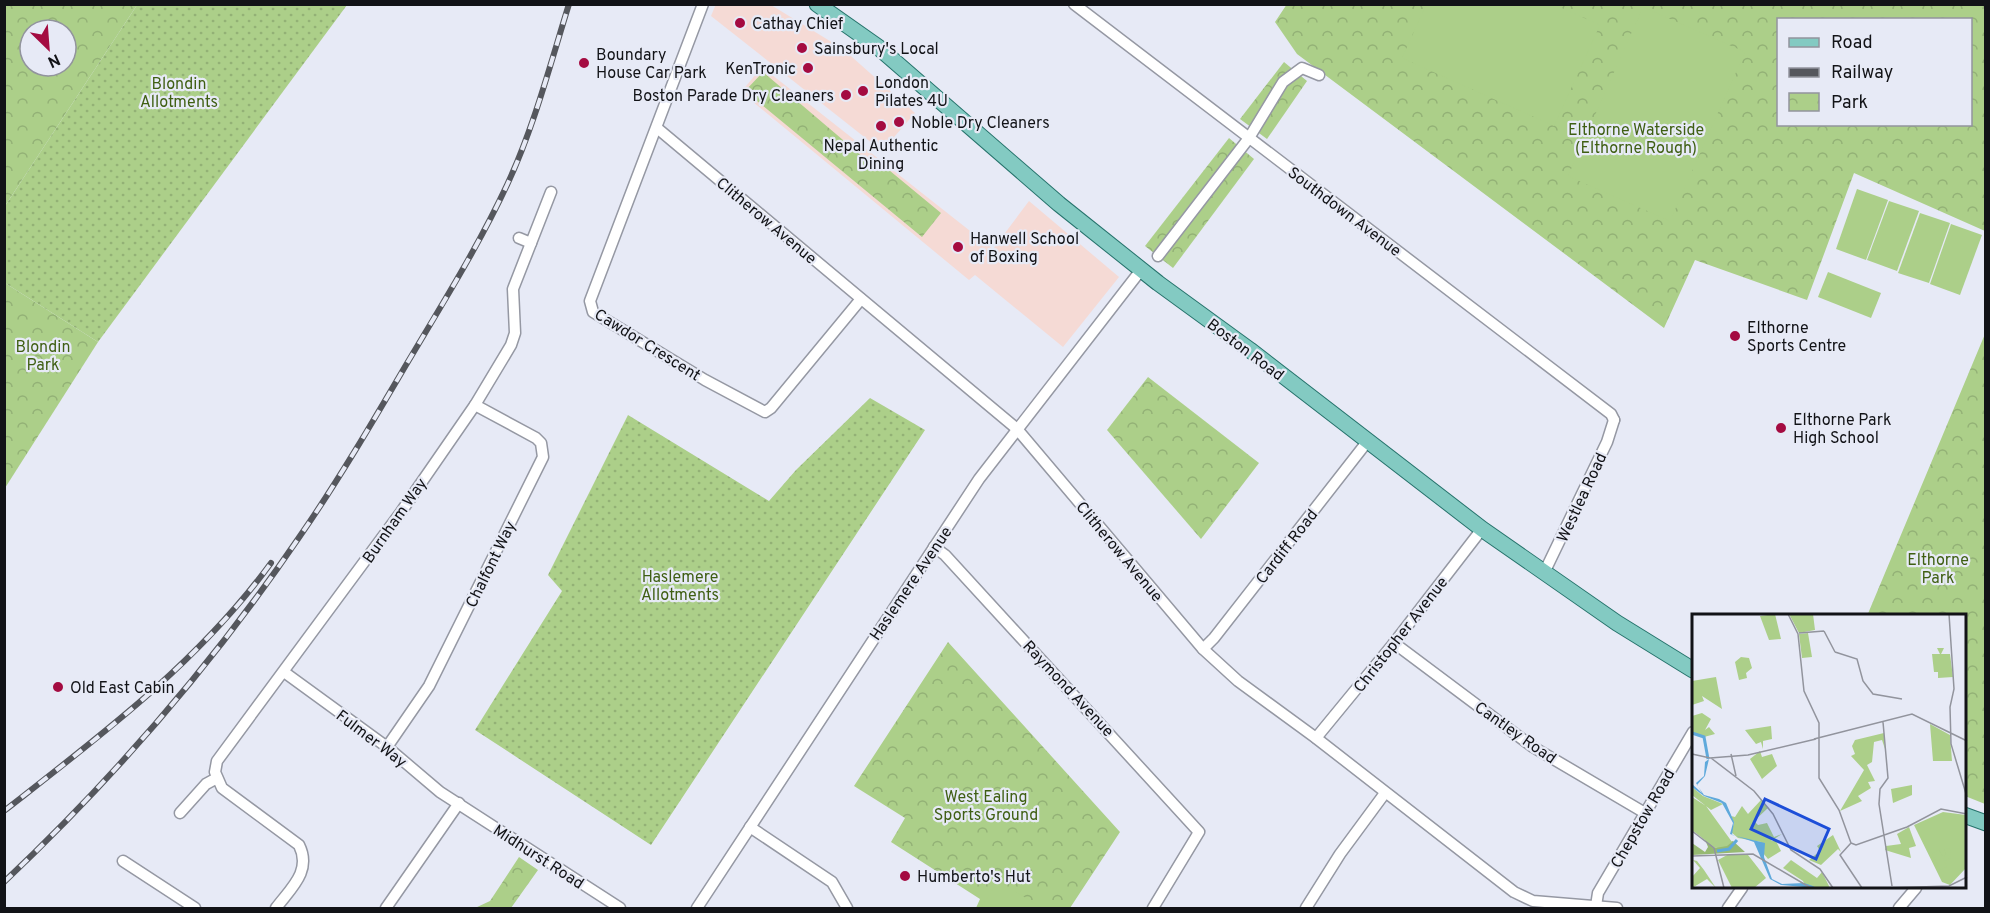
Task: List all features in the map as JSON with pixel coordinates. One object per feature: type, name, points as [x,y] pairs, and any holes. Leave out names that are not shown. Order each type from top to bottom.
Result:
[{"type":"main road","name":"Boston Road","points":[[817,4],[901,66],[1059,204],[1141,270],[1367,442],[1544,573],[1617,623],[1692,669]]},
{"type":"main road","points":[[1966,818],[1986,823]]},
{"type":"street","name":"Cawdor Crescent","points":[[703,4],[590,302],[593,312],[765,412],[771,408],[861,299]]},
{"type":"street","name":"Southdown Avenue","points":[[1074,4],[1611,414],[1618,417]]},
{"type":"street","points":[[1158,256],[1249,138],[1283,82],[1302,68],[1319,75]]},
{"type":"street","name":"Clitherow Avenue","points":[[657,128],[1017,429],[1203,649],[1238,681],[1316,738],[1514,892],[1533,901],[1617,909]]},
{"type":"street","name":"Burnham Way","points":[[217,778],[217,761],[401,512],[475,405],[511,345],[515,333],[513,289],[551,192]]},
{"type":"street","points":[[519,238],[531,243]]},
{"type":"street","name":"Haslemere Avenue","points":[[697,909],[980,479],[1141,270]]},
{"type":"street","name":"Chalfont Way","points":[[387,747],[429,686],[543,457],[541,443],[536,438],[475,405]]},
{"type":"street","name":"Westlea Road","points":[[1544,573],[1618,417]]},
{"type":"street","name":"Cardiff Road","points":[[1203,649],[1367,442]]},
{"type":"street","name":"Christopher Avenue","points":[[1316,738],[1394,643],[1482,529]]},
{"type":"street","name":"Raymond Avenue","points":[[934,548],[953,563],[1199,832],[1153,909]]},
{"type":"street","name":"Cantley Road","points":[[1394,643],[1533,747],[1645,813]]},
{"type":"street","name":"Fulmer Way","points":[[284,672],[387,747],[440,792],[459,803]]},
{"type":"street","name":"Chepstow Road","points":[[1596,906],[1598,893],[1692,734]]},
{"type":"street","points":[[180,813],[206,784],[217,778],[222,788],[299,845],[305,865],[276,909]]},
{"type":"street","points":[[1307,908],[1340,854],[1385,793]]},
{"type":"street","points":[[386,909],[459,803]]},
{"type":"street","name":"Midhurst Road","points":[[459,803],[621,909]]},
{"type":"street","points":[[750,827],[832,882],[847,909]]},
{"type":"street","points":[[123,861],[195,909]]},
{"type":"street","points":[[1728,909],[1741,889]]},
{"type":"street","points":[[1899,909],[1915,889]]},
{"type":"shaded area","points":[[716,4],[771,5],[843,49],[915,113],[882,151],[711,16]]},
{"type":"shaded area","points":[[762,67],[993,249],[1029,201],[1119,277],[1063,347],[975,275],[969,280],[741,92]]},
{"type":"green space","name":"Elthorne Waterside (Elthorne Rough)","points":[[1287,4],[1985,5],[1985,231],[1854,173],[1807,300],[1695,260],[1664,328],[1297,54],[1275,22]]},
{"type":"green space","points":[[4,5],[137,5],[5,206]]},
{"type":"green space","name":"Blondin Allotments","points":[[137,5],[347,5],[98,342],[5,283],[5,206]]},
{"type":"green space","points":[[1426,5],[1555,5],[1600,25],[1554,126],[1402,58]]},
{"type":"green space","points":[[1643,7],[1745,52],[1670,221],[1568,176]]},
{"type":"green space","points":[[1284,62],[1307,81],[1267,139],[1240,119]]},
{"type":"green space","points":[[763,72],[863,157],[878,161],[941,213],[922,237],[745,91]]},
{"type":"green space","points":[[1229,138],[1254,159],[1173,268],[1145,246]]},
{"type":"green space","points":[[1857,189],[1888,200],[1866,260],[1836,249]]},
{"type":"green space","points":[[1889,201],[1919,211],[1897,271],[1867,260]]},
{"type":"green space","points":[[1920,213],[1950,223],[1929,283],[1898,273]]},
{"type":"green space","points":[[1951,224],[1982,235],[1960,295],[1930,284]]},
{"type":"green space","points":[[1828,272],[1881,293],[1871,318],[1818,297]]},
{"type":"green space","name":"Blondin Park","points":[[5,283],[98,342],[5,488]]},
{"type":"green space","name":"Elthorne Park","points":[[1985,334],[1986,804],[1966,796],[1966,614],[1868,614]]},
{"type":"green space","points":[[1148,377],[1259,463],[1201,539],[1107,430]]},
{"type":"green space","name":"Haslemere Allotments","points":[[870,398],[925,430],[651,845],[475,730],[562,591],[548,575],[628,415],[769,501],[796,470]]},
{"type":"green space","name":"West Ealing Sports Ground","points":[[948,642],[1120,832],[1070,908],[976,908],[980,899],[891,842],[905,818],[854,786]]},
{"type":"green space","points":[[519,857],[538,870],[511,908],[475,908],[490,901]]},
{"type":"green space","points":[[998,881],[1042,908],[981,908]]},
{"type":"railway","points":[[4,882],[124,760],[198,673],[267,582],[328,494],[472,254],[496,208],[525,141],[569,4]]},
{"type":"railway","points":[[4,811],[76,755],[180,666],[243,599],[271,563]]},
{"type":"place","name":"Cathay Chief","points":[[740,23]]},
{"type":"place","name":"Sainsbury's Local","points":[[802,48]]},
{"type":"place","name":"Boundary House Car Park","points":[[584,63]]},
{"type":"place","name":"KenTronic","points":[[808,68]]},
{"type":"place","name":"London Pilates 4U","points":[[863,91]]},
{"type":"place","name":"Boston Parade Dry Cleaners","points":[[846,95]]},
{"type":"place","name":"Noble Dry Cleaners","points":[[899,122]]},
{"type":"place","name":"Nepal Authentic Dining","points":[[881,126]]},
{"type":"place","name":"Hanwell School of Boxing","points":[[958,247]]},
{"type":"place","name":"Elthorne Sports Centre","points":[[1735,336]]},
{"type":"place","name":"Elthorne Park High School","points":[[1781,428]]},
{"type":"place","name":"Old East Cabin","points":[[58,687]]},
{"type":"place","name":"Humberto's Hut","points":[[905,876]]}]
